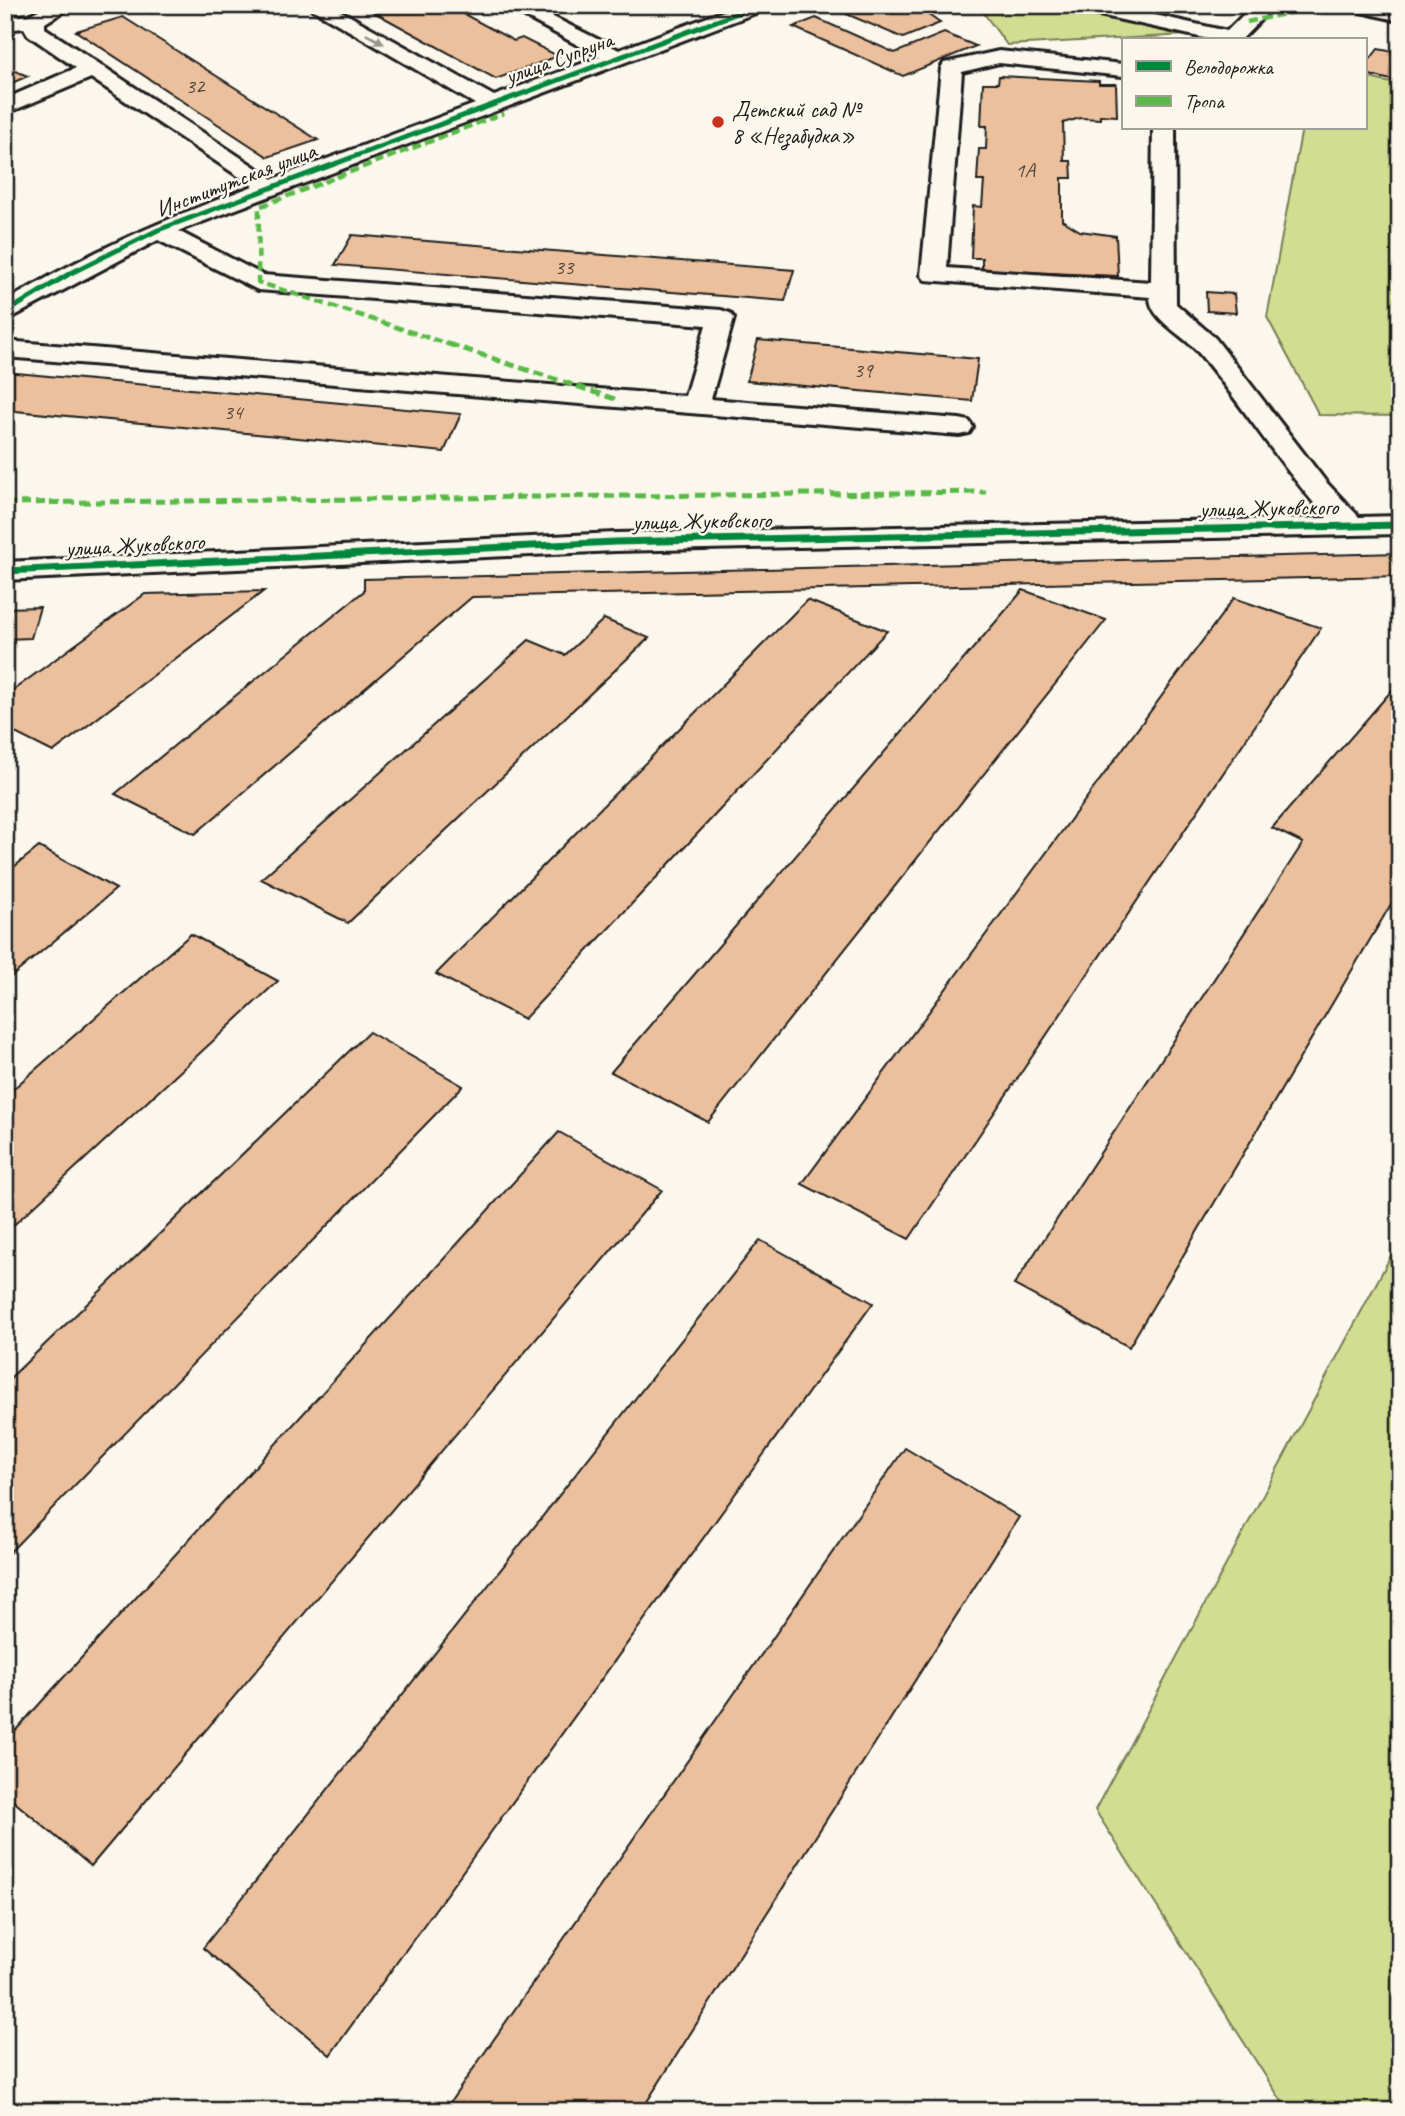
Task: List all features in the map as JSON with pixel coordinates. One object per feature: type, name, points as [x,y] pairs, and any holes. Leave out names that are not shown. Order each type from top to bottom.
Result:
[{"type":"street","points":[[5,24],[34,20],[64,5]]},
{"type":"street","points":[[315,5],[490,103]]},
{"type":"street","points":[[513,5],[616,57]]},
{"type":"street","name":"улица Супруна","points":[[490,103],[759,5]]},
{"type":"street","points":[[1081,5],[1231,38],[1265,5]]},
{"type":"street","points":[[1355,5],[1400,15]]},
{"type":"street","points":[[34,20],[35,31],[270,187]]},
{"type":"street","points":[[1122,70],[999,57],[951,68],[934,275],[1163,290]]},
{"type":"street","points":[[5,107],[92,69]]},
{"type":"street","name":"Институтская улица","points":[[5,313],[69,274],[158,230],[490,103]]},
{"type":"street","points":[[1164,130],[1163,306],[1206,344],[1315,488],[1351,526]]},
{"type":"street","points":[[158,230],[258,282],[721,318],[695,405]]},
{"type":"street","points":[[5,349],[959,427]]},
{"type":"street","name":"улица Жуковского","points":[[5,571],[615,542],[1400,525]]},
{"type":"green space","points":[[978,5],[1055,6],[1186,35],[1122,38],[1007,45]]},
{"type":"green space","points":[[1366,77],[1400,85],[1400,416],[1319,415],[1267,317],[1302,130],[1366,130]]},
{"type":"green space","points":[[1400,1239],[1400,2111],[1288,2111],[1095,1810]]},
{"type":"building","points":[[361,5],[447,5],[514,41],[522,38],[558,56],[496,79]]},
{"type":"building","points":[[849,5],[914,5],[940,23],[903,38],[837,10]]},
{"type":"building","points":[[123,17],[318,140],[268,157],[76,31]]},
{"type":"building","points":[[816,18],[895,53],[944,33],[976,46],[903,76],[793,27]]},
{"type":"building","points":[[1378,49],[1400,53],[1400,82],[1366,74],[1366,65]]},
{"type":"building","points":[[5,67],[28,76],[5,86]]},
{"type":"building","points":[[999,76],[1116,84],[1117,116],[1100,115],[1100,119],[1080,118],[1063,123],[1064,161],[1071,161],[1072,178],[1062,178],[1062,220],[1080,231],[1116,236],[1118,276],[982,270],[982,258],[971,258],[973,206],[982,207],[984,181],[977,181],[979,149],[986,149],[987,126],[981,126],[983,83],[998,83]]},
{"type":"building","points":[[352,235],[794,270],[785,301],[335,265]]},
{"type":"building","points":[[1206,292],[1234,294],[1236,313],[1207,311]]},
{"type":"building","points":[[758,340],[978,359],[972,401],[747,381]]},
{"type":"building","points":[[5,372],[461,414],[444,452],[5,410]]},
{"type":"building","points":[[1400,553],[1400,576],[472,597],[195,834],[115,794],[364,591],[364,579]]},
{"type":"building","points":[[1023,590],[1106,620],[708,1122],[611,1072]]},
{"type":"building","points":[[264,591],[53,752],[5,728],[5,696],[145,594]]},
{"type":"building","points":[[1234,598],[1321,628],[909,1239],[802,1184]]},
{"type":"building","points":[[807,600],[887,631],[524,1019],[436,974]]},
{"type":"building","points":[[40,607],[31,638],[5,639],[5,608]]},
{"type":"building","points":[[604,619],[649,638],[348,923],[261,879],[529,640],[565,655]]},
{"type":"building","points":[[1400,681],[1400,832],[1397,836],[1400,837],[1400,889],[1129,1347],[1014,1285],[1303,843],[1272,828]]},
{"type":"building","points":[[39,847],[116,889],[5,982],[5,874]]},
{"type":"building","points":[[191,934],[278,981],[5,1233],[5,1096]]},
{"type":"building","points":[[369,1032],[463,1086],[5,1557],[5,1383]]},
{"type":"building","points":[[559,1132],[662,1190],[91,1866],[5,1794],[5,1742]]},
{"type":"building","points":[[760,1240],[873,1303],[330,2055],[203,1948]]},
{"type":"building","points":[[905,1448],[1019,1517],[641,2111],[444,2111]]},
{"type":"marked path","points":[[813,5],[822,9]]},
{"type":"marked path","points":[[1247,22],[1327,5]]},
{"type":"marked path","points":[[504,113],[259,207],[258,282],[615,399]]},
{"type":"marked path","points":[[5,503],[986,492]]},
{"type":"cycle path","points":[[5,313],[69,274],[158,230],[759,5]]},
{"type":"cycle path","points":[[5,571],[615,542],[1400,525]]},
{"type":"place","name":"Детский сад № 8 «Незабудка»","points":[[718,122]]}]
